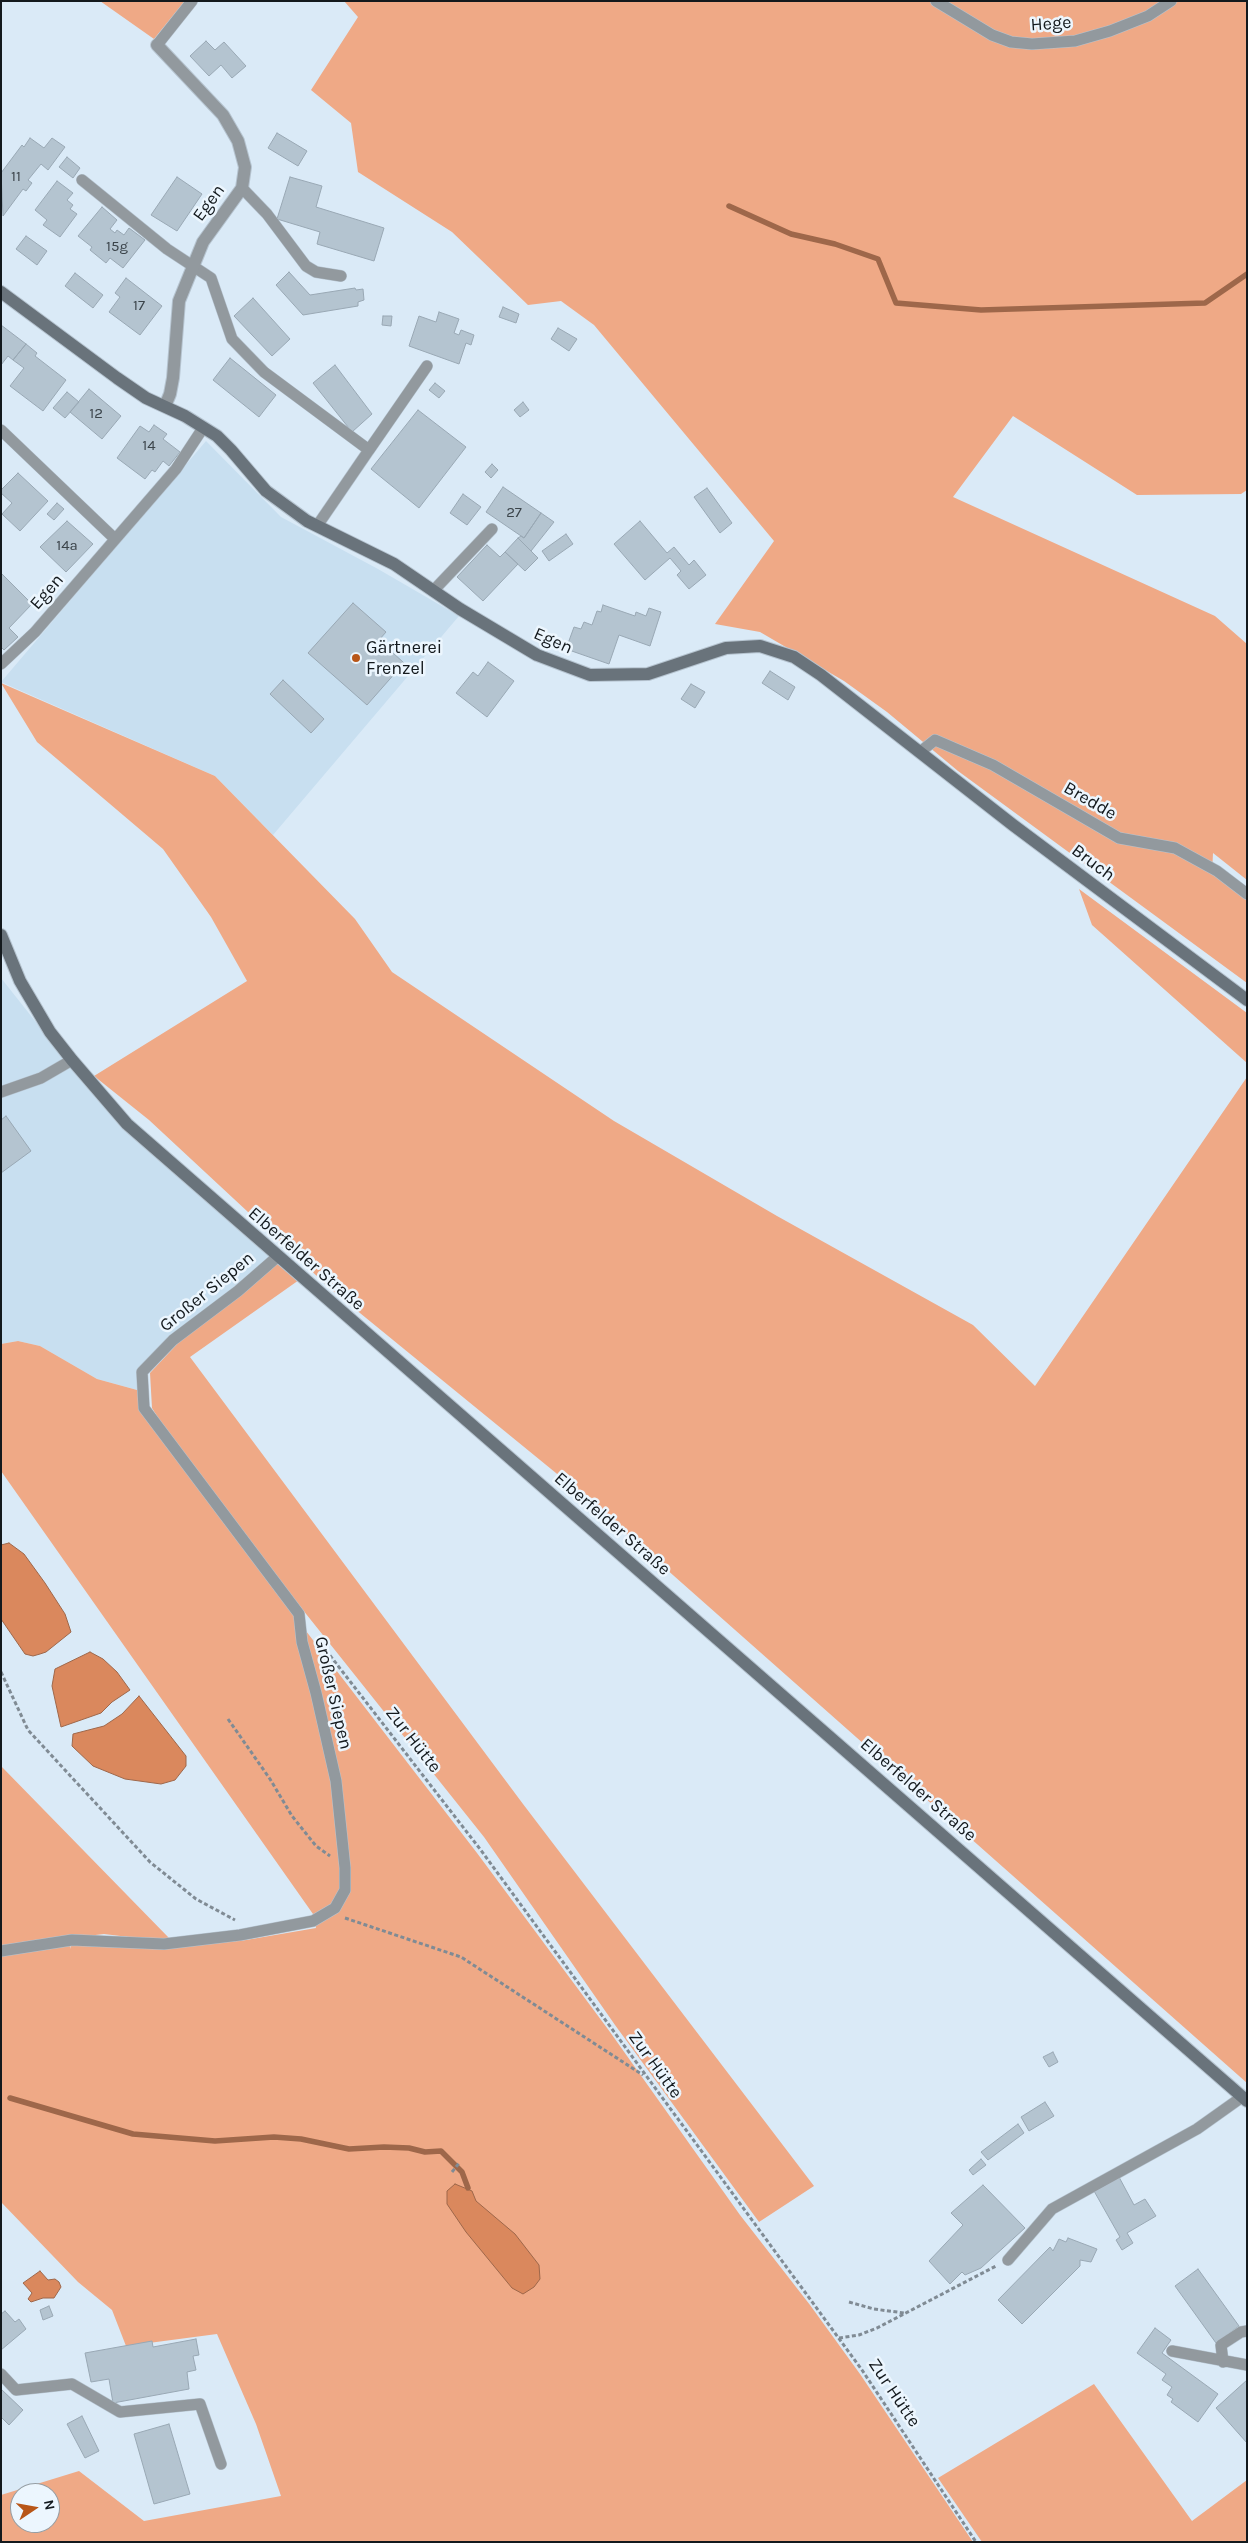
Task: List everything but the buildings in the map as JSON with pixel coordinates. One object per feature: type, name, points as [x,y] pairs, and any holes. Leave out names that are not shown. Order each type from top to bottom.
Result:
[{"type":"main road","name":"Egen","points":[[1,292],[146,398],[203,428],[232,450],[266,491],[317,526],[394,564],[433,591],[537,655],[590,675],[648,674],[726,648],[760,646],[794,656],[920,752]]},
{"type":"main road","name":"Bruch","points":[[920,752],[1013,825],[1247,1000]]},
{"type":"main road","name":"Elberfelder Straße","points":[[1,935],[10,962],[35,1009],[72,1060],[127,1124],[277,1257],[1244,2099]]},
{"type":"street","name":"Egen","points":[[157,45],[223,115],[235,134],[244,167],[242,188],[203,242],[192,265],[179,301],[173,378],[170,394],[164,406]]},
{"type":"lane","points":[[157,45],[192,1]]},
{"type":"lane","name":"Hege","points":[[936,1],[992,35],[1011,42],[1032,44],[1075,41],[1110,31],[1148,16],[1171,1]]},
{"type":"lane","points":[[82,180],[167,249],[211,278],[232,339],[264,372],[369,450]]},
{"type":"lane","points":[[242,188],[267,214],[306,266],[316,272],[341,276]]},
{"type":"lane","points":[[317,526],[427,366]]},
{"type":"lane","name":"Egen","points":[[1,664],[35,632],[176,469],[203,428]]},
{"type":"lane","points":[[1,430],[115,539]]},
{"type":"lane","points":[[433,591],[492,529]]},
{"type":"lane","name":"Bredde","points":[[920,752],[935,740],[993,764],[1119,838],[1175,848],[1218,871],[1247,894]]},
{"type":"lane","points":[[1,1092],[41,1078],[72,1060]]},
{"type":"lane","name":"Großer Siepen","points":[[277,1257],[238,1291],[173,1340],[142,1372],[144,1408],[299,1614],[302,1642],[336,1781],[345,1868],[344,1890],[335,1908],[329,1913]]},
{"type":"lane","points":[[1,1951],[72,1940],[164,1944],[258,1932],[313,1920],[329,1913]]},
{"type":"lane","points":[[1008,2260],[1052,2209],[1196,2129],[1244,2099]]},
{"type":"lane","points":[[1223,2362],[1221,2345],[1241,2332],[1247,2331]]},
{"type":"lane","points":[[1172,2351],[1247,2365]]},
{"type":"lane","points":[[1,2374],[16,2390],[72,2384],[120,2412],[200,2404],[221,2464]]},
{"type":"path","name":"Zur Hütte","points":[[299,1614],[480,1848],[839,2338],[976,2542]]},
{"type":"path","points":[[1,1672],[28,1730],[150,1862],[196,1899],[258,1932]]},
{"type":"path","points":[[228,1719],[270,1779],[292,1816],[316,1846],[345,1868]]},
{"type":"path","points":[[329,1913],[461,1957],[646,2076]]},
{"type":"path","points":[[452,2172],[460,2162]]},
{"type":"path","points":[[839,2338],[859,2335],[960,2287],[1008,2260]]},
{"type":"path","points":[[849,2302],[874,2310],[905,2313]]},
{"type":"shaded area","points":[[100,1],[185,1],[154,39]]},
{"type":"shaded area","points":[[344,1],[1247,1],[1247,490],[1241,494],[1137,495],[1013,416],[953,497],[1215,616],[1247,644],[1247,880],[1213,853],[1212,874],[1247,900],[1247,983],[958,771],[887,712],[844,681],[760,632],[715,624],[774,541],[594,325],[561,301],[528,305],[452,232],[358,172],[351,123],[311,90],[358,17]]},
{"type":"shaded area","points":[[206,441],[281,517],[378,569],[459,616],[273,835],[215,776],[1,682]]},
{"type":"shaded area","points":[[1,683],[215,776],[355,919],[392,972],[614,1121],[777,1216],[973,1325],[1035,1386],[1247,1077],[1247,2083],[578,1491],[333,1291],[149,1120],[94,1076],[247,981],[211,917],[163,849],[37,742]]},
{"type":"shaded area","points":[[1079,889],[1247,1013],[1247,1063],[1092,925]]},
{"type":"shaded area","points":[[1,978],[96,1098],[162,1162],[273,1257],[170,1337],[137,1369],[137,1390],[97,1379],[40,1346],[18,1341],[1,1344]]},
{"type":"shaded area","points":[[277,1263],[299,1280],[190,1357],[523,1804],[814,2186],[759,2222],[615,2025],[484,1837],[283,1585],[166,1431],[152,1408],[150,1373],[178,1343]]},
{"type":"shaded area","points":[[18,1341],[40,1346],[97,1379],[137,1390],[144,1412],[306,1631],[477,1853],[610,2032],[740,2215],[810,2305],[860,2374],[973,2542],[1,2542],[1,2495],[10,2492],[10,2533],[60,2533],[60,2483],[40,2483],[79,2471],[144,2521],[281,2496],[256,2424],[217,2334],[126,2346],[112,2310],[78,2282],[1,2202],[1,1956],[70,1945],[70,1949],[71,1945],[163,1948],[246,1940],[316,1928],[313,1914],[1,1471],[1,1344]]},
{"type":"shaded area","points":[[9,1543],[24,1554],[45,1583],[65,1614],[71,1632],[46,1652],[33,1656],[25,1654],[1,1619],[1,1545]]},
{"type":"shaded area","points":[[90,1652],[103,1659],[117,1672],[130,1690],[112,1702],[101,1713],[61,1727],[52,1686],[55,1669]]},
{"type":"shaded area","points":[[139,1696],[186,1756],[186,1766],[175,1780],[161,1784],[125,1779],[93,1766],[72,1746],[73,1734],[104,1726],[122,1714]]},
{"type":"shaded area","points":[[1,1766],[169,1938],[137,1938],[104,1934],[1,1946]]},
{"type":"shaded area","points":[[455,2184],[472,2191],[476,2201],[515,2234],[539,2265],[540,2279],[534,2287],[523,2294],[512,2288],[466,2232],[447,2204],[447,2191]]},
{"type":"shaded area","points":[[40,2271],[48,2280],[55,2279],[59,2282],[61,2287],[54,2298],[43,2298],[31,2302],[28,2299],[32,2293],[23,2283]]},
{"type":"shaded area","points":[[1094,2384],[1192,2521],[1247,2480],[1247,2542],[982,2542],[938,2478]]},
{"type":"waterway","points":[[729,206],[791,234],[835,244],[878,259],[896,303],[981,310],[1205,303],[1247,274]]},
{"type":"waterway","points":[[10,2098],[133,2134],[215,2141],[274,2137],[301,2139],[349,2149],[384,2147],[409,2148],[425,2152],[441,2151],[462,2172],[468,2188]]},
{"type":"place","name":"Gärtnerei Frenzel","points":[[356,658]]}]
